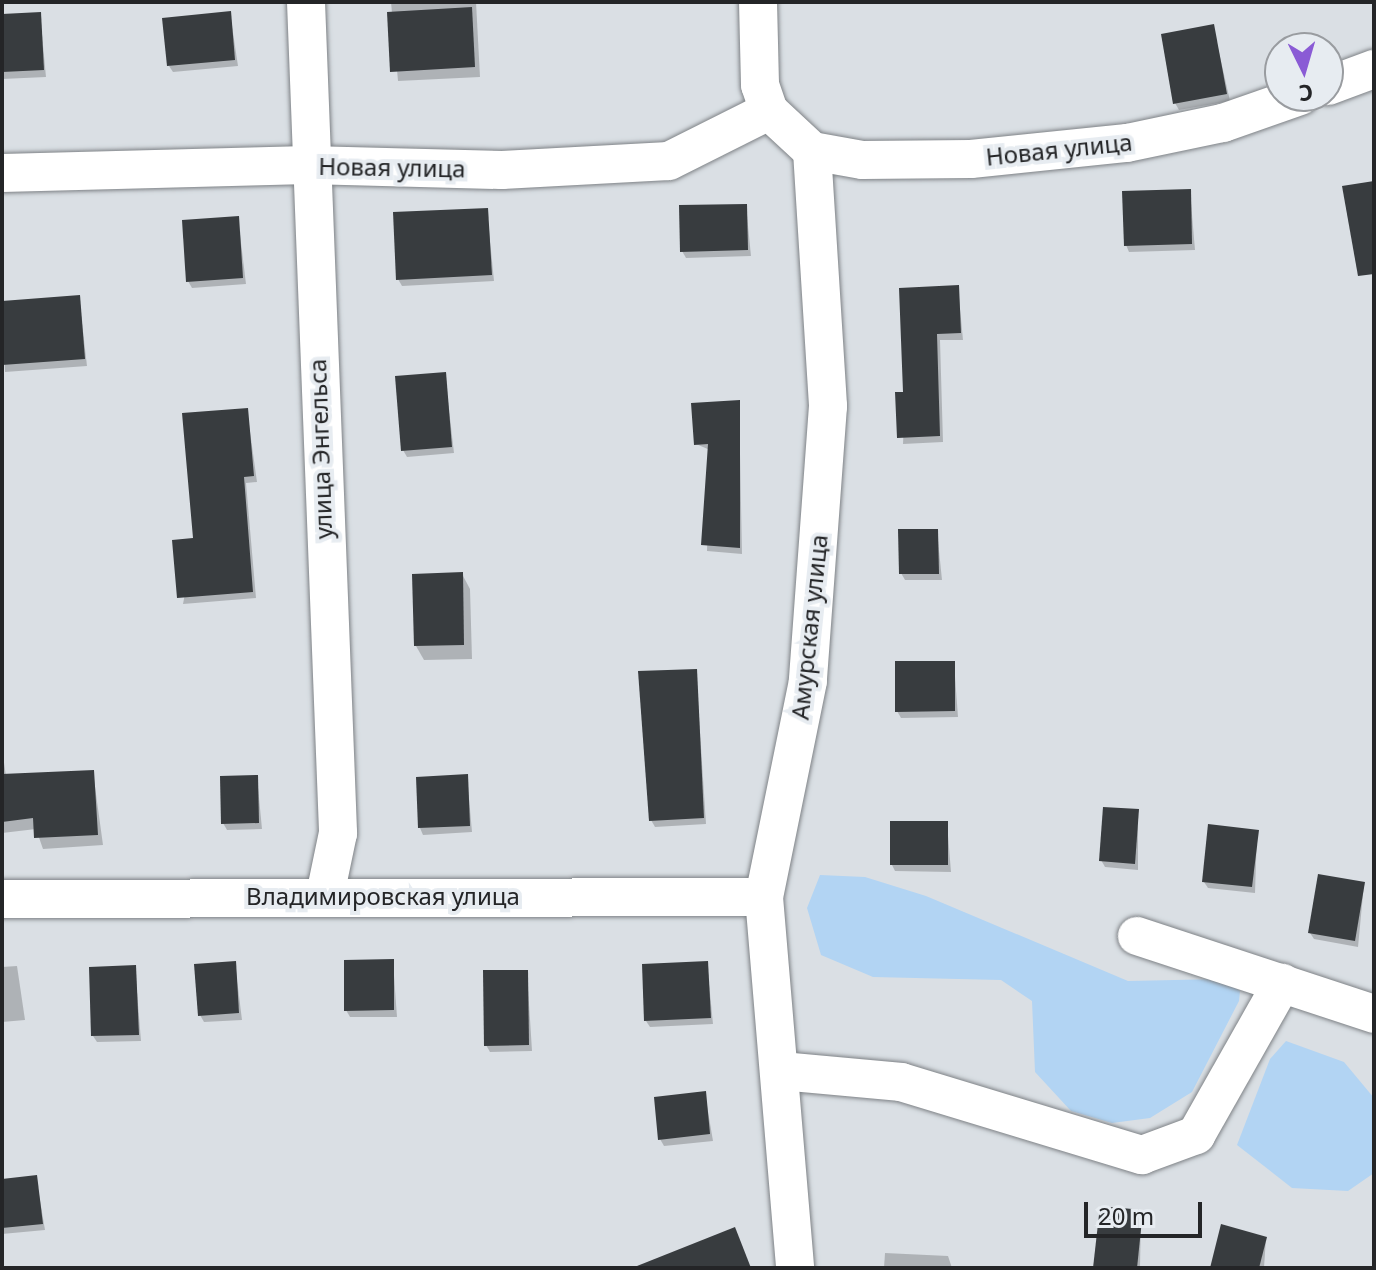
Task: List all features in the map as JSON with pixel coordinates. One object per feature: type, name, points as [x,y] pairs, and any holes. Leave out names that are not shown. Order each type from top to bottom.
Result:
[{"type":"street","name":"улица Энгельса","points":[[306,2],[308,165],[338,833],[325,895]]},
{"type":"street","points":[[758,2],[760,85],[769,111],[812,151]]},
{"type":"street","points":[[1344,80],[1374,69]]},
{"type":"street","name":"Новая улица","points":[[812,151],[862,160],[971,159],[1127,143],[1223,123],[1264,109]]},
{"type":"street","name":"Новая улица","points":[[2,173],[308,165],[502,170],[669,161],[769,111]]},
{"type":"street","name":"Амурская улица","points":[[795,1268],[781,1071],[764,897],[808,681],[828,406],[812,151]]},
{"type":"street","name":"Владимировская улица","points":[[2,899],[325,895],[764,897]]},
{"type":"street","points":[[1137,936],[1374,1014]]},
{"type":"street","points":[[781,1071],[901,1082],[1142,1155],[1196,1135],[1282,983]]},
{"type":"shaded area","points":[[820,875],[865,877],[926,896],[1128,981],[1221,979],[1240,991],[1239,1001],[1192,1092],[1150,1118],[1112,1123],[1071,1111],[1035,1072],[1032,1001],[1001,980],[873,977],[821,955],[807,908]]},
{"type":"shaded area","points":[[1286,1041],[1344,1062],[1374,1098],[1374,1173],[1348,1191],[1292,1188],[1237,1145],[1270,1059]]},
{"type":"building","points":[[472,7],[475,67],[390,72],[387,12]]},
{"type":"building","points":[[231,11],[235,60],[167,66],[162,18]]},
{"type":"building","points":[[41,12],[44,70],[2,72],[2,14]]},
{"type":"building","points":[[1214,24],[1227,94],[1173,104],[1161,34]]},
{"type":"building","points":[[1374,181],[1374,274],[1358,276],[1342,186]]},
{"type":"building","points":[[1191,189],[1192,244],[1124,246],[1122,191]]},
{"type":"building","points":[[747,204],[748,250],[680,252],[679,205]]},
{"type":"building","points":[[488,208],[492,275],[396,280],[393,212]]},
{"type":"building","points":[[239,216],[243,278],[186,282],[182,220]]},
{"type":"building","points":[[959,285],[961,333],[937,334],[940,436],[897,438],[895,392],[903,392],[899,288]]},
{"type":"building","points":[[80,295],[85,359],[2,365],[2,301]]},
{"type":"building","points":[[446,372],[452,447],[401,451],[395,376]]},
{"type":"building","points":[[740,400],[740,548],[701,545],[708,444],[694,445],[691,403]]},
{"type":"building","points":[[248,408],[254,476],[244,477],[253,592],[177,598],[172,540],[193,538],[182,413]]},
{"type":"building","points":[[898,529],[938,529],[939,574],[899,574]]},
{"type":"building","points":[[463,572],[464,645],[414,646],[412,574]]},
{"type":"building","points":[[895,661],[955,661],[955,711],[895,712]]},
{"type":"building","points":[[697,669],[704,818],[649,821],[638,671]]},
{"type":"building","points":[[94,770],[98,835],[34,838],[33,818],[2,822],[2,774]]},
{"type":"building","points":[[468,774],[470,826],[418,828],[416,777]]},
{"type":"building","points":[[258,775],[259,823],[221,824],[220,776]]},
{"type":"building","points":[[1103,807],[1139,809],[1135,864],[1099,861]]},
{"type":"building","points":[[890,821],[948,821],[948,865],[890,865]]},
{"type":"building","points":[[1208,824],[1259,830],[1252,887],[1202,882]]},
{"type":"building","points":[[1318,874],[1365,882],[1355,941],[1308,933]]},
{"type":"building","points":[[394,959],[394,1010],[344,1011],[344,960]]},
{"type":"building","points":[[236,961],[239,1013],[198,1016],[194,964]]},
{"type":"building","points":[[708,961],[711,1018],[644,1021],[642,964]]},
{"type":"building","points":[[136,965],[139,1035],[91,1036],[89,967]]},
{"type":"building","points":[[483,970],[528,970],[529,1045],[484,1046]]},
{"type":"building","points":[[706,1091],[710,1134],[658,1140],[654,1097]]},
{"type":"building","points":[[37,1175],[43,1224],[2,1228],[2,1179]]},
{"type":"building","points":[[1100,1206],[1143,1210],[1137,1268],[1093,1268]]},
{"type":"building","points":[[1221,1224],[1267,1237],[1259,1268],[1210,1268]]},
{"type":"building","points":[[735,1227],[751,1268],[637,1268],[637,1266]]}]
